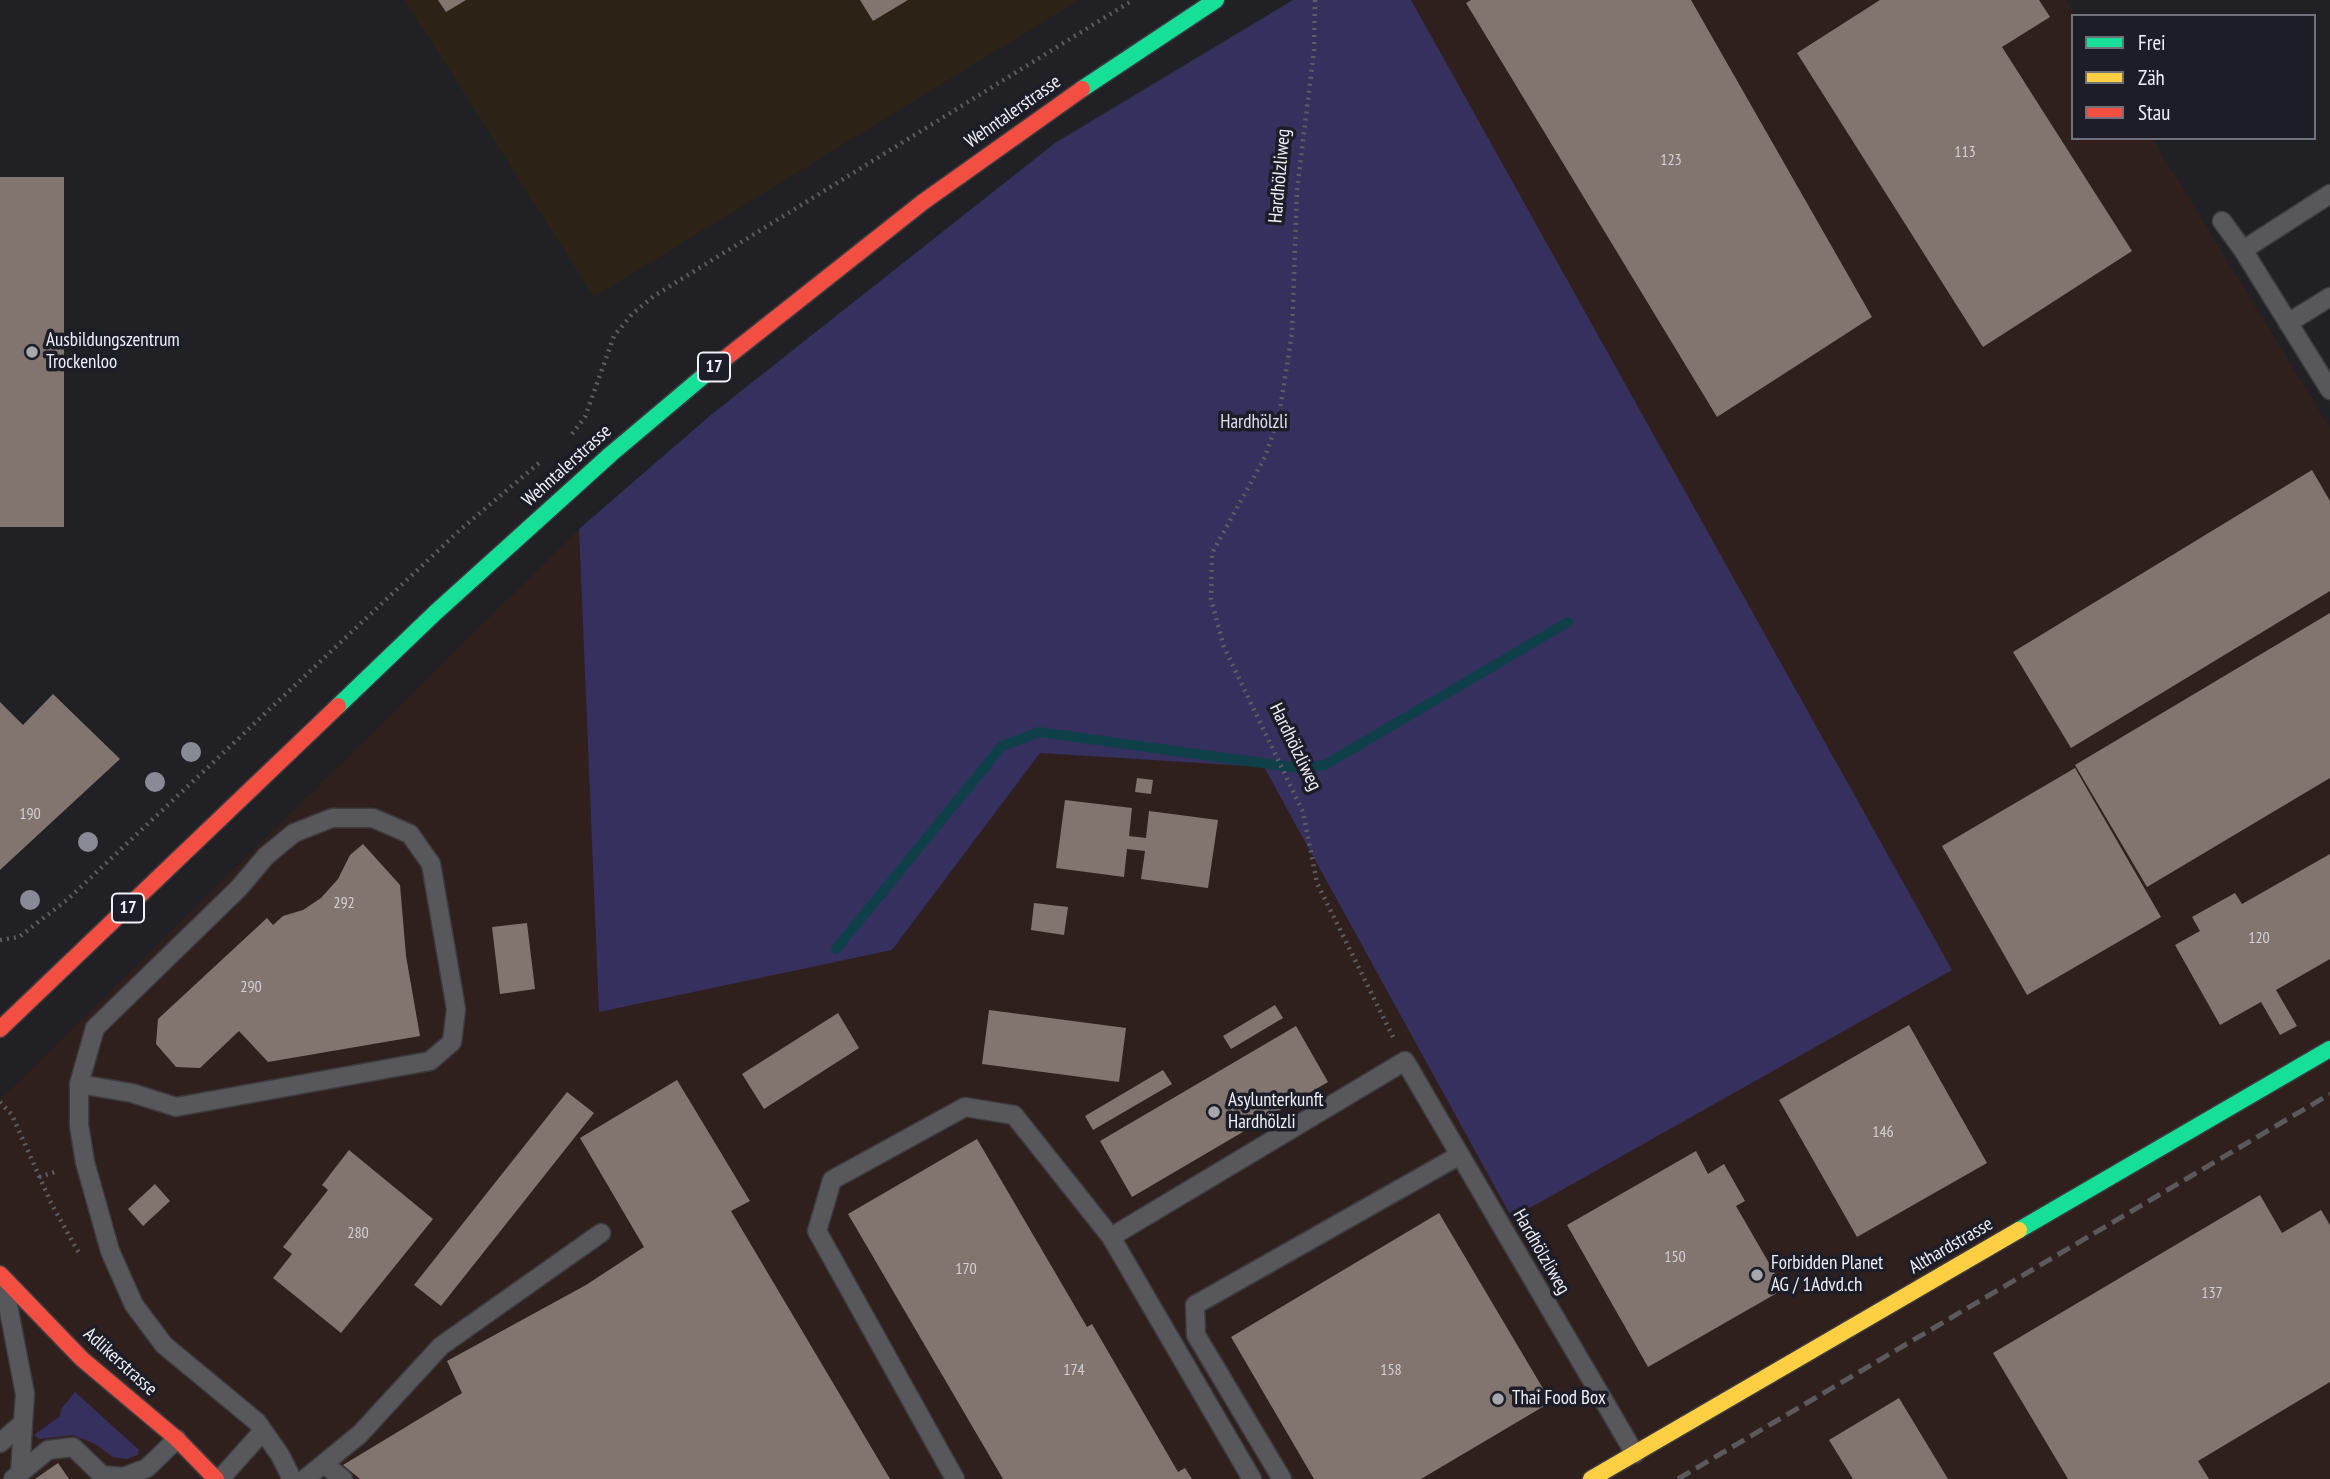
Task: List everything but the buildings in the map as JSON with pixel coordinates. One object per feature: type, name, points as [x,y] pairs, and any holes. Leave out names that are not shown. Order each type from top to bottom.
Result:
[{"type":"main road","name":"Wehntalerstrasse","points":[[0,1029],[436,612],[611,454],[701,377],[923,202],[1043,115],[1216,0]]},
{"type":"main road","name":"Althardstrasse","points":[[1591,1479],[2330,1049]]},
{"type":"main road","name":"Adlikerstrasse","points":[[1,1275],[82,1359],[177,1439],[218,1479]]},
{"type":"lane","points":[[2243,250],[2330,194]]},
{"type":"lane","points":[[2222,221],[2330,390]]},
{"type":"lane","points":[[2288,323],[2330,297]]},
{"type":"lane","points":[[79,1084],[132,1093],[176,1107],[430,1061],[452,1042],[456,1009],[431,863],[410,834],[373,818],[332,818],[295,833],[266,856],[239,888],[95,1028],[79,1084],[79,1125],[85,1162],[110,1251],[134,1305],[164,1345],[257,1422],[280,1455],[292,1479]]},
{"type":"lane","points":[[1111,1237],[1405,1061]]},
{"type":"lane","name":"Hardhölzliweg","points":[[1405,1061],[1635,1454]]},
{"type":"lane","points":[[955,1479],[817,1231],[832,1180],[965,1107],[1014,1115],[1111,1237],[1252,1479]]},
{"type":"lane","points":[[1282,1479],[1196,1335],[1195,1305],[1460,1156]]},
{"type":"lane","points":[[305,1479],[360,1434],[441,1346],[601,1233]]},
{"type":"lane","points":[[1,1275],[25,1394],[17,1476]]},
{"type":"lane","points":[[0,1443],[23,1423]]},
{"type":"lane","points":[[218,1479],[263,1432]]},
{"type":"lane","points":[[17,1476],[48,1450],[73,1447],[102,1475],[124,1478],[147,1468],[177,1439]]},
{"type":"lane","points":[[324,1464],[343,1479]]},
{"type":"lane","points":[[185,1479],[203,1466]]},
{"type":"path","points":[[569,438],[585,417],[614,336],[632,314],[654,296],[1133,0]]},
{"type":"path","name":"Hardhölzliweg","points":[[1315,0],[1314,51],[1297,190],[1292,333],[1279,416],[1265,457],[1212,553],[1211,599],[1224,648],[1303,813],[1317,883],[1405,1061]]},
{"type":"path","points":[[0,940],[19,937],[68,899],[461,528],[540,462]]},
{"type":"path","points":[[0,1102],[12,1115],[51,1205],[81,1256]]},
{"type":"shaded area","points":[[405,0],[1079,0],[594,297]]},
{"type":"shaded area","points":[[1411,0],[2066,0],[2075,14],[2071,14],[2071,140],[2153,140],[2330,428],[2330,1479],[0,1479],[0,1100],[579,529],[599,1011],[892,950],[1040,753],[1264,767],[1512,1218]]},
{"type":"green space","name":"Hardhölzli","points":[[1293,0],[1411,0],[1952,970],[1512,1218],[1264,767],[1040,753],[892,950],[599,1012],[579,529],[712,414],[1055,143]]},
{"type":"green space","points":[[75,1392],[139,1450],[138,1455],[126,1459],[113,1457],[95,1444],[73,1435],[39,1439],[34,1435],[59,1417],[62,1408]]},
{"type":"waterway","points":[[836,949],[1002,746],[1039,732],[1298,768],[1325,765],[1568,622]]},
{"type":"railway","points":[[1678,1479],[2330,1094]]},
{"type":"traffic: fast","points":[[1082,89],[1216,0]]},
{"type":"traffic: fast","points":[[338,706],[436,612],[611,454],[713,368]]},
{"type":"traffic: fast","points":[[2019,1230],[2330,1049]]},
{"type":"traffic: slow","points":[[1591,1479],[2019,1230]]},
{"type":"traffic: jam","points":[[713,368],[923,202],[1082,89]]},
{"type":"traffic: jam","points":[[0,1029],[338,706]]},
{"type":"traffic: jam","points":[[0,1274],[82,1359],[177,1439],[216,1479]]},
{"type":"place","name":"Ausbildungszentrum Trockenloo","points":[[32,352]]},
{"type":"place","name":"Asylunterkunft Hardhölzli","points":[[1214,1112]]},
{"type":"place","name":"Forbidden Planet AG / 1Advd.ch","points":[[1757,1275]]},
{"type":"place","name":"Thai Food Box","points":[[1498,1399]]}]
